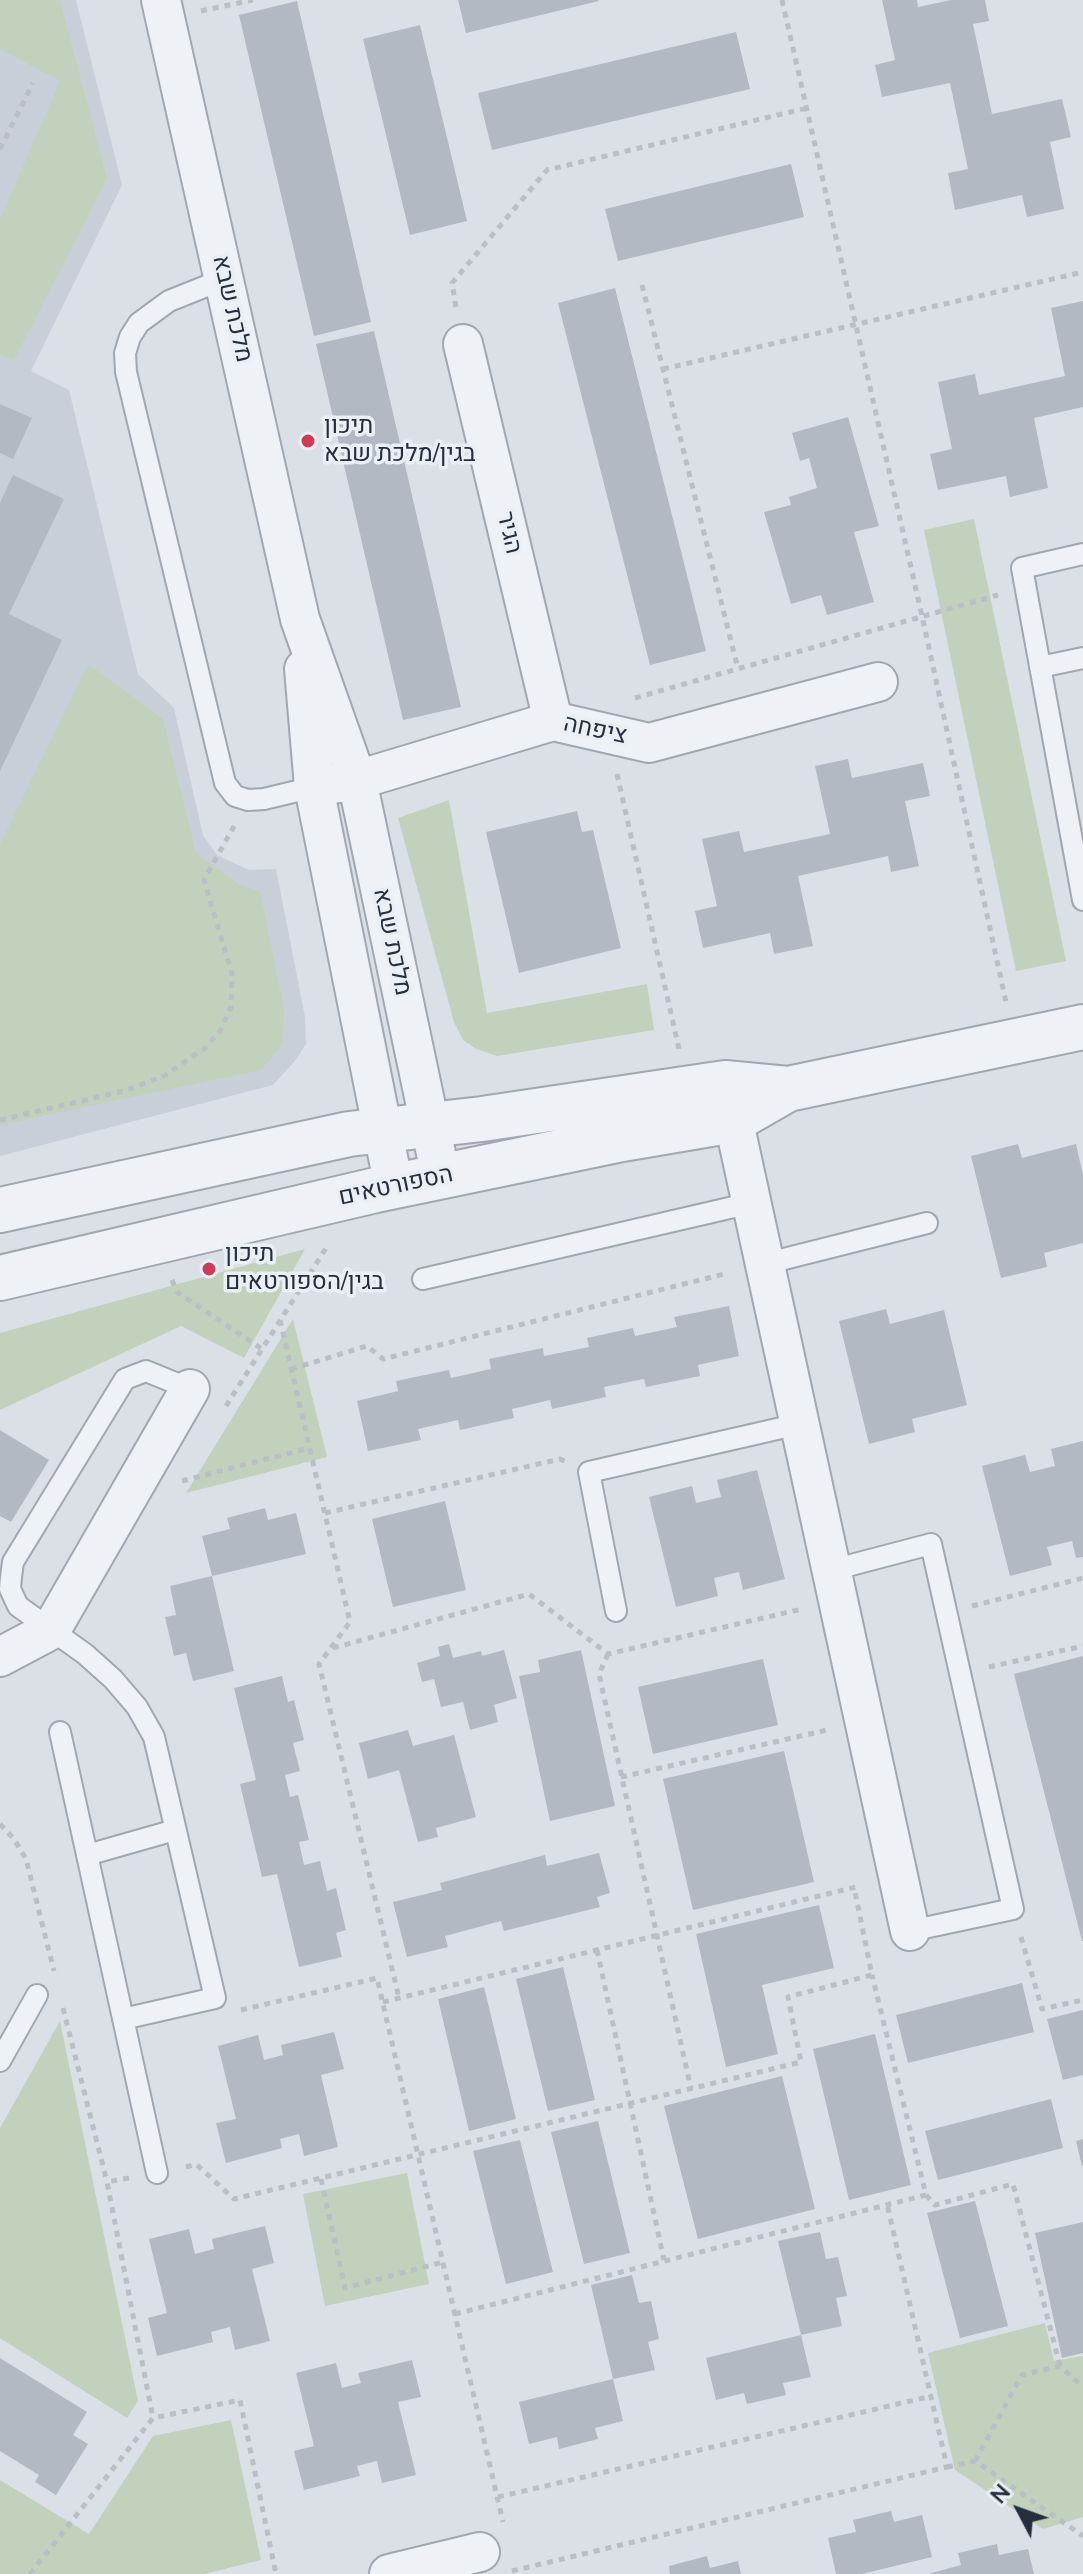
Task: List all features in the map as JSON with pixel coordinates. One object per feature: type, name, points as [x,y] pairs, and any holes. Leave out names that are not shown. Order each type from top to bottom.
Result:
[{"type":"street","name":"מלכת שבא","points":[[163,9],[300,619],[357,780],[441,1177]]},
{"type":"street","name":"הגיר","points":[[463,344],[553,721]]},
{"type":"street","name":"מלכת שבא","points":[[300,619],[314,787],[394,1187]]},
{"type":"street","name":"ציפחה","points":[[314,787],[357,780],[553,721],[616,718],[649,743],[878,682]]},
{"type":"street","name":"הספורטאים","points":[[0,1210],[305,1142],[383,1129],[788,1089],[1083,1027]]},
{"type":"street","name":"הספורטאים","points":[[0,1278],[394,1187],[622,1139],[716,1097]]},
{"type":"street","points":[[716,1097],[751,1203],[910,1931]]},
{"type":"street","points":[[0,1657],[51,1630],[190,1389]]},
{"type":"street","points":[[389,2574],[494,2548]]},
{"type":"lane","points":[[224,279],[187,293],[153,311],[139,323],[125,353],[126,372],[222,774],[229,791],[248,800],[272,798],[314,787]]},
{"type":"lane","points":[[1083,554],[1022,568],[1083,900]]},
{"type":"lane","points":[[1040,667],[1083,658]]},
{"type":"lane","points":[[423,1279],[751,1203]]},
{"type":"lane","points":[[764,1264],[927,1223]]},
{"type":"lane","points":[[123,2019],[215,1998],[154,1737],[113,1679],[18,1606],[10,1589],[13,1562],[125,1379],[146,1371],[190,1389]]},
{"type":"lane","points":[[616,1611],[589,1472],[799,1424]]},
{"type":"lane","points":[[835,1585],[931,1544],[1013,1909],[910,1931]]},
{"type":"lane","points":[[60,1732],[157,2173]]},
{"type":"lane","points":[[87,1855],[175,1830]]},
{"type":"lane","points":[[0,2061],[37,1995]]},
{"type":"path","points":[[163,9],[253,0]]},
{"type":"path","points":[[782,0],[1015,1040]]},
{"type":"path","points":[[0,149],[33,83]]},
{"type":"path","points":[[463,344],[452,283],[547,170],[807,108]]},
{"type":"path","points":[[663,369],[1083,272]]},
{"type":"path","points":[[642,285],[738,669]]},
{"type":"path","points":[[716,1097],[616,718],[738,669],[1026,587]]},
{"type":"path","points":[[0,1120],[124,1091],[164,1076],[205,1048],[220,1031],[231,1007],[232,974],[204,880],[248,800]]},
{"type":"path","points":[[154,1242],[177,1292],[262,1349]]},
{"type":"path","points":[[291,1369],[367,1346],[383,1359],[764,1264]]},
{"type":"path","points":[[280,1320],[350,1622],[319,1664],[399,1998]]},
{"type":"path","points":[[177,1482],[309,1448]]},
{"type":"path","points":[[325,1513],[560,1459],[589,1472]]},
{"type":"path","points":[[947,1612],[1083,1578]]},
{"type":"path","points":[[691,2089],[599,1674],[608,1654],[835,1585]]},
{"type":"path","points":[[332,1648],[529,1594],[608,1654]]},
{"type":"path","points":[[961,1674],[1083,1646]]},
{"type":"path","points":[[621,1777],[865,1721]]},
{"type":"path","points":[[383,2002],[899,1877]]},
{"type":"path","points":[[854,1887],[872,1975],[926,2195],[935,2205],[1013,2184],[1060,2366],[1083,2387]]},
{"type":"path","points":[[1013,1909],[1042,2009],[1083,2000]]},
{"type":"path","points":[[597,1950],[664,2260]]},
{"type":"path","points":[[153,2418],[107,2182],[196,2164],[234,2199],[801,2062],[788,1997],[872,1975]]},
{"type":"path","points":[[215,1998],[243,2011],[377,1978],[498,2497],[494,2548],[513,2573],[975,2461],[1083,2536]]},
{"type":"path","points":[[321,2179],[345,2288],[443,2262]]},
{"type":"path","points":[[455,2314],[926,2195]]},
{"type":"path","points":[[887,2204],[947,2467]]},
{"type":"path","points":[[975,2461],[1022,2375],[1060,2366]]},
{"type":"path","points":[[498,2497],[932,2396]]},
{"type":"path","points":[[30,2574],[153,2418],[240,2400],[276,2574]]},
{"type":"shaded area","points":[[0,0],[76,0],[122,185],[31,371],[69,390],[138,674],[174,708],[203,835],[217,855],[249,870],[276,869],[305,1017],[306,1044],[273,1085],[0,1156]]},
{"type":"green space","points":[[0,0],[60,0],[107,179],[14,360],[0,355],[0,219],[60,81],[0,49]]},
{"type":"green space","points":[[974,519],[1066,961],[1016,971],[924,530]]},
{"type":"green space","points":[[88,664],[163,719],[196,853],[240,885],[260,891],[284,1010],[282,1045],[261,1070],[0,1125],[0,844]]},
{"type":"green space","points":[[449,800],[487,1013],[647,984],[654,1030],[497,1056],[476,1049],[463,1040],[454,1022],[398,818]]},
{"type":"green space","points":[[305,1249],[244,1358],[181,1326],[0,1410],[0,1333]]},
{"type":"green space","points":[[293,1319],[327,1457],[186,1493]]},
{"type":"green space","points":[[60,2021],[138,2401],[127,2418],[0,2338],[0,2128]]},
{"type":"green space","points":[[407,2173],[429,2284],[325,2306],[303,2194]]},
{"type":"green space","points":[[1045,2323],[1054,2361],[1083,2356],[1083,2517],[1043,2529],[955,2470],[928,2353]]},
{"type":"green space","points":[[231,2420],[261,2560],[204,2574],[0,2574],[0,2480],[89,2534],[153,2436]]},
{"type":"building","points":[[458,0],[598,0],[599,1],[466,33]]},
{"type":"building","points":[[882,0],[917,0],[918,7],[951,0],[985,0],[989,21],[973,24],[992,114],[1062,99],[1071,137],[1050,142],[1064,209],[1027,217],[1022,195],[955,210],[948,173],[968,169],[950,83],[882,97],[875,65],[895,60]]},
{"type":"building","points":[[297,1],[371,322],[314,336],[239,15]]},
{"type":"building","points":[[420,25],[467,221],[410,235],[363,39]]},
{"type":"building","points":[[736,32],[750,89],[492,150],[478,93]]},
{"type":"building","points":[[791,164],[804,217],[618,261],[605,209]]},
{"type":"building","points":[[615,288],[706,651],[650,665],[558,303]]},
{"type":"building","points":[[1083,301],[1083,407],[1034,418],[1048,488],[1010,497],[1006,476],[938,490],[930,454],[952,449],[938,382],[975,374],[979,395],[1065,376],[1051,308]]},
{"type":"building","points":[[374,331],[461,707],[403,720],[316,344]]},
{"type":"building","points":[[0,404],[32,418],[13,459],[0,453]]},
{"type":"building","points":[[848,417],[879,526],[854,532],[874,602],[827,615],[821,595],[791,604],[764,512],[791,505],[789,497],[817,488],[809,458],[800,461],[792,433]]},
{"type":"building","points":[[13,475],[64,499],[9,614],[62,640],[0,771],[0,503]]},
{"type":"building","points":[[848,759],[852,778],[923,763],[930,796],[905,801],[919,866],[891,872],[888,856],[798,876],[813,946],[774,954],[770,933],[703,948],[695,911],[717,906],[702,839],[739,831],[744,852],[830,834],[815,766]]},
{"type":"building","points":[[577,811],[582,832],[593,830],[621,948],[519,973],[486,832]]},
{"type":"building","points":[[1018,1144],[1022,1158],[1076,1144],[1083,1175],[1083,1243],[1044,1253],[1047,1267],[1001,1278],[971,1156]]},
{"type":"building","points":[[729,1306],[739,1356],[698,1365],[700,1376],[646,1387],[644,1379],[604,1387],[606,1397],[552,1409],[550,1400],[512,1409],[514,1418],[460,1430],[458,1420],[418,1429],[421,1440],[368,1451],[357,1401],[398,1391],[396,1381],[449,1370],[451,1378],[491,1369],[489,1359],[543,1348],[544,1356],[589,1347],[587,1338],[633,1328],[635,1336],[677,1327],[674,1317]]},
{"type":"building","points":[[886,1309],[890,1324],[944,1310],[967,1405],[912,1419],[915,1432],[869,1444],[839,1321]]},
{"type":"building","points":[[0,1430],[49,1460],[11,1522],[0,1516]]},
{"type":"building","points":[[1083,1441],[1083,1557],[1076,1558],[1072,1541],[1047,1547],[1052,1565],[1010,1576],[982,1466],[1025,1455],[1030,1472],[1055,1466],[1051,1449]]},
{"type":"building","points":[[757,1470],[785,1579],[743,1590],[739,1572],[714,1578],[718,1596],[676,1607],[649,1497],[692,1486],[696,1503],[721,1497],[717,1480]]},
{"type":"building","points":[[445,1501],[466,1590],[393,1607],[372,1519]]},
{"type":"building","points":[[265,1508],[268,1520],[296,1513],[306,1554],[212,1576],[202,1536],[230,1529],[227,1518]]},
{"type":"building","points":[[212,1576],[234,1671],[193,1681],[186,1653],[174,1656],[165,1617],[176,1615],[170,1586]]},
{"type":"building","points":[[449,1644],[453,1658],[481,1651],[482,1656],[504,1650],[517,1698],[494,1705],[498,1722],[470,1730],[463,1702],[441,1707],[434,1679],[422,1682],[417,1663],[440,1656],[438,1647]]},
{"type":"building","points":[[581,1650],[615,1806],[550,1821],[519,1676],[540,1672],[538,1660]]},
{"type":"building","points":[[1083,1656],[1083,1941],[1082,1941],[1014,1674]]},
{"type":"building","points":[[763,1659],[778,1725],[653,1754],[638,1687]]},
{"type":"building","points":[[282,1676],[288,1702],[294,1700],[304,1740],[293,1743],[300,1771],[285,1775],[290,1797],[298,1795],[309,1840],[299,1842],[304,1865],[320,1861],[327,1891],[336,1888],[346,1930],[336,1933],[342,1957],[299,1967],[277,1874],[262,1877],[240,1784],[256,1780],[234,1688]]},
{"type":"building","points":[[408,1730],[413,1746],[454,1735],[476,1817],[436,1828],[438,1837],[418,1842],[399,1770],[368,1779],[359,1743]]},
{"type":"building","points":[[784,1751],[814,1882],[693,1910],[663,1779]]},
{"type":"building","points":[[599,1853],[610,1893],[597,1897],[600,1907],[504,1931],[501,1921],[445,1936],[448,1947],[407,1957],[393,1902],[442,1890],[440,1883],[545,1855],[547,1866]]},
{"type":"building","points":[[819,1905],[834,1968],[762,1985],[778,2054],[726,2067],[696,1934]]},
{"type":"building","points":[[563,1967],[595,2100],[548,2111],[516,1979]]},
{"type":"building","points":[[1022,1983],[1034,2032],[908,2063],[896,2015]]},
{"type":"building","points":[[484,1987],[516,2119],[469,2131],[438,1999]]},
{"type":"building","points":[[1083,2010],[1083,2075],[1063,2080],[1047,2019]]},
{"type":"building","points":[[334,2032],[344,2069],[321,2075],[338,2147],[304,2156],[299,2134],[280,2139],[282,2148],[226,2163],[216,2123],[236,2119],[218,2046],[258,2035],[264,2060],[283,2055],[281,2045]]},
{"type":"building","points":[[875,2034],[911,2185],[849,2200],[813,2049]]},
{"type":"building","points":[[782,2076],[815,2209],[698,2239],[664,2106]]},
{"type":"building","points":[[1051,2099],[1063,2148],[938,2180],[925,2131]]},
{"type":"building","points":[[598,2121],[630,2253],[584,2264],[551,2132]]},
{"type":"building","points":[[1083,2139],[1083,2165],[1082,2166],[1076,2141]]},
{"type":"building","points":[[520,2140],[553,2272],[506,2284],[473,2151]]},
{"type":"building","points":[[975,2201],[1008,2326],[960,2338],[927,2213]]},
{"type":"building","points":[[1083,2222],[1083,2353],[1062,2358],[1035,2233]]},
{"type":"building","points":[[265,2226],[274,2263],[252,2269],[270,2341],[235,2350],[230,2327],[211,2332],[213,2342],[157,2356],[148,2318],[167,2313],[149,2239],[189,2229],[195,2254],[214,2249],[212,2239]]},
{"type":"building","points":[[820,2232],[826,2259],[838,2257],[847,2296],[836,2298],[842,2326],[801,2335],[778,2241]]},
{"type":"building","points":[[632,2275],[639,2303],[651,2301],[659,2339],[648,2342],[655,2370],[613,2379],[591,2285]]},
{"type":"building","points":[[801,2335],[811,2377],[783,2383],[786,2395],[747,2404],[744,2393],[716,2400],[706,2358]]},
{"type":"building","points":[[0,2358],[87,2412],[73,2435],[88,2444],[56,2495],[35,2482],[39,2475],[0,2451]]},
{"type":"building","points":[[412,2360],[421,2397],[398,2402],[416,2475],[382,2483],[377,2461],[357,2466],[360,2476],[304,2490],[294,2451],[314,2446],[296,2373],[336,2363],[342,2388],[361,2383],[358,2373]]},
{"type":"building","points":[[613,2379],[623,2421],[595,2428],[598,2439],[559,2449],[557,2437],[529,2444],[519,2402]]},
{"type":"building","points":[[891,2511],[894,2522],[922,2515],[932,2557],[862,2574],[836,2574],[828,2538],[856,2532],[853,2520]]},
{"type":"building","points":[[997,2544],[999,2555],[1028,2549],[1034,2574],[928,2574],[961,2565],[958,2553]]},
{"type":"building","points":[[707,2556],[710,2568],[738,2561],[741,2574],[670,2574],[669,2566]]},
{"type":"place","name":"תיכון בגין/מלכת שבא","points":[[308,441]]},
{"type":"place","name":"תיכון בגין/הספורטאים","points":[[209,1269]]}]
